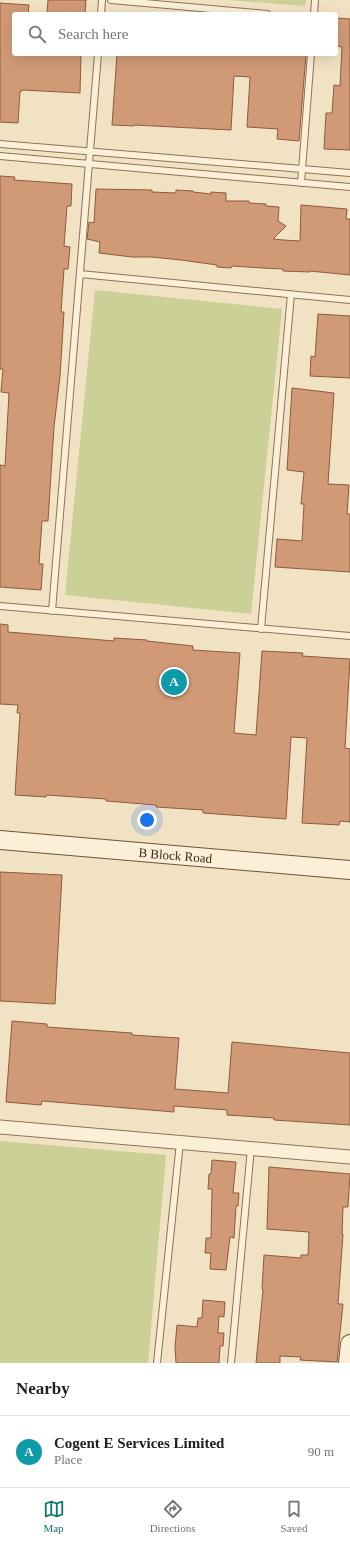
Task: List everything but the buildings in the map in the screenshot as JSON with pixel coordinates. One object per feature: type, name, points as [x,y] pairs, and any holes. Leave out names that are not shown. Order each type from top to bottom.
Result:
[{"type":"street","name":"B Block Road","points":[[0,829],[350,858]]},
{"type":"street","name":"B Block Road","points":[[0,840],[350,870]]},
{"type":"street","points":[[0,1127],[350,1157]]},
{"type":"street","points":[[348,1363],[350,1344]]},
{"type":"lane","points":[[101,12],[102,0]]},
{"type":"lane","points":[[111,0],[245,12]]},
{"type":"lane","points":[[314,12],[315,0]]},
{"type":"lane","points":[[52,611],[98,56]]},
{"type":"lane","points":[[301,183],[311,56]]},
{"type":"lane","points":[[0,144],[350,173]]},
{"type":"lane","points":[[0,156],[350,187]]},
{"type":"lane","points":[[80,274],[350,300]]},
{"type":"lane","points":[[261,629],[291,294]]},
{"type":"lane","points":[[0,606],[350,636]]},
{"type":"lane","points":[[157,1363],[180,1142]]},
{"type":"lane","points":[[231,1363],[251,1148]]},
{"type":"green space","points":[[227,0],[306,0],[305,6]]},
{"type":"green space","points":[[95,290],[282,309],[251,614],[65,595]]},
{"type":"green space","points":[[0,1141],[166,1155],[148,1363],[0,1363]]},
{"type":"place","name":"Cogent E Services Limited","points":[[174,682]]}]
